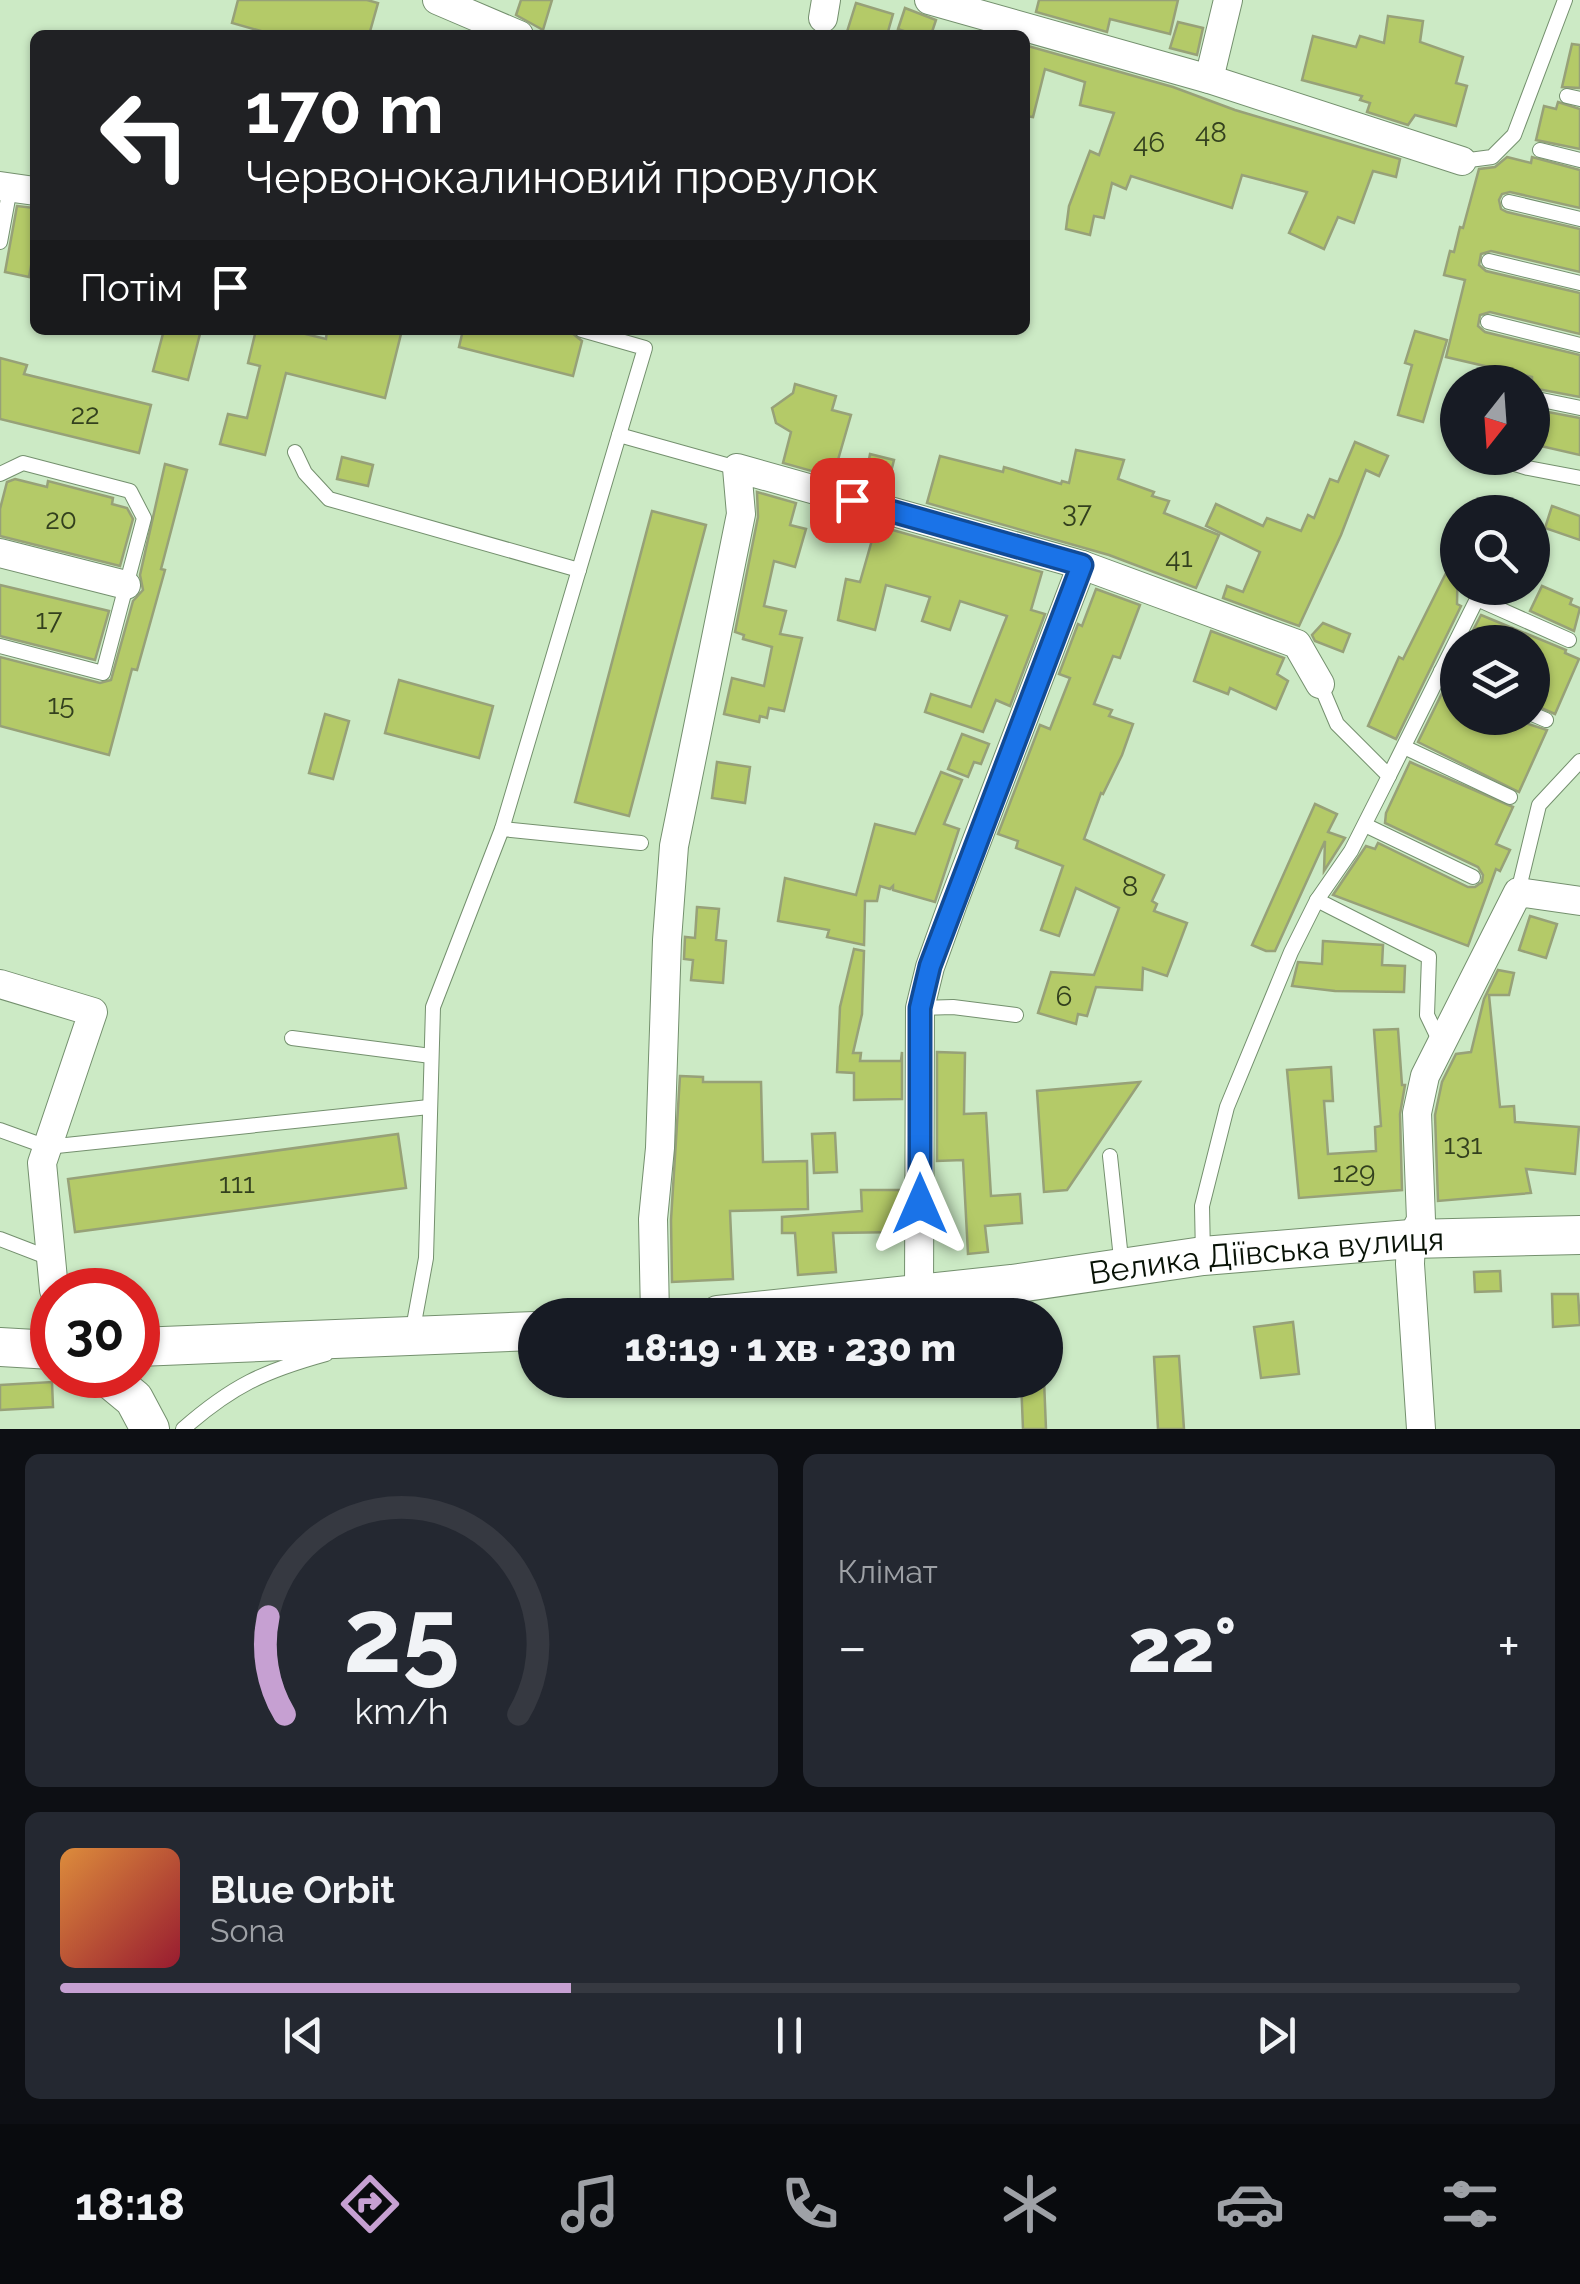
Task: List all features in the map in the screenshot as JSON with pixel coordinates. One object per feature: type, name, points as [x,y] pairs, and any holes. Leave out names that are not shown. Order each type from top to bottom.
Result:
[{"type":"main road","name":"Велика Діївська вулиця","points":[[881,1298],[1202,1256],[1411,1239],[1580,1235]]},
{"type":"main road","points":[[160,1346],[518,1331]]},
{"type":"main road","points":[[0,1347],[30,1347]]},
{"type":"main road","points":[[133,1398],[150,1429]]},
{"type":"street","points":[[436,0],[507,30]]},
{"type":"street","points":[[929,0],[1209,79],[1462,161]]},
{"type":"street","points":[[1209,79],[1228,0]]},
{"type":"street","points":[[654,1298],[652,1219],[660,1148],[666,940],[674,846],[741,514],[736,468],[1082,565],[1297,644],[1320,684]]},
{"type":"street","points":[[0,552],[126,584]]},
{"type":"street","points":[[919,1294],[920,1008],[930,966],[953,903],[1082,565]]},
{"type":"street","points":[[1421,1429],[1410,1264],[1411,1239],[1421,1220],[1417,1112],[1425,1076],[1518,892],[1580,901]]},
{"type":"street","points":[[0,984],[92,1012],[42,1163],[53,1268]]},
{"type":"lane","points":[[1462,161],[1492,157],[1514,135],[1564,0]]},
{"type":"lane","points":[[1540,150],[1580,160]]},
{"type":"lane","points":[[0,242],[15,188]]},
{"type":"lane","points":[[1509,202],[1580,219]]},
{"type":"lane","points":[[1489,261],[1580,283]]},
{"type":"lane","points":[[1488,322],[1580,345]]},
{"type":"lane","points":[[183,1429],[259,1375],[395,1338],[426,1258],[432,1008],[502,829],[645,348],[600,335]]},
{"type":"lane","points":[[1550,402],[1580,408]]},
{"type":"lane","points":[[620,435],[736,468]]},
{"type":"lane","points":[[295,452],[305,473],[329,499],[579,570]]},
{"type":"lane","points":[[0,474],[24,463],[130,491],[144,518],[104,673],[0,646]]},
{"type":"lane","points":[[1550,472],[1580,478]]},
{"type":"lane","points":[[1464,625],[1477,599],[1535,625]]},
{"type":"lane","points":[[1550,632],[1569,640]]},
{"type":"lane","points":[[1202,1256],[1202,1206],[1227,1107],[1291,952],[1365,825],[1440,675]]},
{"type":"lane","points":[[1320,684],[1337,724],[1389,776]]},
{"type":"lane","points":[[1404,747],[1510,797]]},
{"type":"lane","points":[[1518,892],[1539,805],[1580,761]]},
{"type":"lane","points":[[1365,825],[1473,877]]},
{"type":"lane","points":[[502,829],[640,843]]},
{"type":"lane","points":[[1318,900],[1429,956],[1427,1015],[1442,1044]]},
{"type":"lane","points":[[920,1008],[953,1007],[1016,1015]]},
{"type":"lane","points":[[292,1038],[431,1056]]},
{"type":"lane","points":[[0,1130],[47,1148],[430,1107]]},
{"type":"lane","points":[[1110,1156],[1122,1268]]},
{"type":"lane","points":[[0,1239],[53,1259]]},
{"type":"building","points":[[238,0],[378,3],[370,30],[257,30],[232,23]]},
{"type":"building","points":[[521,0],[552,0],[543,30],[516,15]]},
{"type":"building","points":[[1039,0],[1178,0],[1170,34],[1110,19],[1107,32],[1036,12]]},
{"type":"building","points":[[856,3],[893,14],[888,30],[848,30]]},
{"type":"building","points":[[905,8],[936,20],[933,30],[898,29]]},
{"type":"building","points":[[1388,16],[1423,21],[1420,42],[1463,57],[1456,83],[1467,86],[1456,126],[1415,115],[1408,125],[1367,112],[1370,103],[1360,100],[1362,96],[1302,80],[1313,36],[1356,47],[1360,36],[1384,43]]},
{"type":"building","points":[[1178,22],[1203,28],[1197,55],[1170,48]]},
{"type":"building","points":[[1572,44],[1580,45],[1580,88],[1562,87]]},
{"type":"building","points":[[1030,47],[1400,159],[1396,177],[1373,171],[1354,223],[1338,217],[1324,249],[1289,233],[1307,192],[1242,175],[1232,208],[1131,176],[1126,189],[1112,183],[1104,218],[1094,216],[1090,235],[1066,229],[1069,206],[1090,151],[1099,155],[1114,113],[1080,105],[1085,82],[1045,69],[1033,117]]},
{"type":"building","points":[[1558,102],[1580,109],[1580,149],[1536,140],[1544,106],[1556,109]]},
{"type":"building","points":[[1507,157],[1531,163],[1532,157],[1580,170],[1580,208],[1510,192],[1502,194],[1499,200],[1501,209],[1507,212],[1580,229],[1580,272],[1491,251],[1481,254],[1479,265],[1486,271],[1580,293],[1580,334],[1490,312],[1480,315],[1478,326],[1485,332],[1580,355],[1580,397],[1550,391],[1550,365],[1480,365],[1446,357],[1465,280],[1444,275],[1450,251],[1454,252],[1460,227],[1463,228],[1479,169],[1495,167]]},
{"type":"building","points":[[17,206],[30,207],[29,277],[5,272]]},
{"type":"building","points":[[1415,331],[1447,340],[1423,422],[1398,415],[1412,365],[1405,363]]},
{"type":"building","points":[[163,335],[200,335],[188,380],[153,371]]},
{"type":"building","points":[[255,335],[310,335],[326,339],[326,335],[401,335],[385,398],[286,373],[265,455],[220,444],[228,414],[247,418],[260,366],[248,363]]},
{"type":"building","points":[[462,335],[574,335],[582,341],[573,376],[459,347]]},
{"type":"building","points":[[0,358],[27,365],[24,374],[151,405],[139,453],[0,419]]},
{"type":"building","points":[[795,384],[836,396],[832,410],[851,415],[833,477],[783,463],[791,432],[776,423],[772,408],[793,393]]},
{"type":"building","points":[[1550,412],[1580,418],[1580,455],[1550,448]]},
{"type":"building","points":[[1355,442],[1388,456],[1379,476],[1366,470],[1299,626],[1223,598],[1227,586],[1243,592],[1260,552],[1206,526],[1216,504],[1263,526],[1267,518],[1301,531],[1308,515],[1314,518],[1330,479],[1338,482]]},
{"type":"building","points":[[1076,450],[1124,460],[1118,479],[1169,501],[1164,513],[1219,535],[1196,588],[1109,555],[927,503],[940,456],[1003,472],[1004,467],[1061,484],[1069,483]]},
{"type":"building","points":[[870,454],[894,460],[886,492],[864,486]]},
{"type":"building","points":[[342,457],[373,465],[368,486],[337,479]]},
{"type":"building","points":[[165,464],[187,470],[161,569],[165,570],[109,755],[0,726],[0,657],[100,683],[111,680],[133,601],[143,590],[140,575]]},
{"type":"building","points":[[15,479],[47,487],[48,481],[113,498],[112,504],[127,508],[133,519],[120,566],[0,536],[0,509],[7,482]]},
{"type":"building","points":[[757,492],[796,503],[790,525],[806,529],[795,567],[774,561],[764,606],[786,611],[780,634],[802,638],[784,711],[769,708],[767,718],[760,716],[759,722],[724,714],[732,678],[764,686],[772,647],[743,639],[744,635],[735,632],[758,517]]},
{"type":"building","points":[[1552,506],[1580,516],[1580,540],[1550,530]]},
{"type":"building","points":[[652,511],[706,525],[629,816],[575,802]]},
{"type":"building","points":[[857,520],[1042,572],[1031,610],[1045,614],[1010,706],[996,700],[983,732],[925,712],[931,694],[971,707],[1007,616],[960,601],[950,630],[922,621],[930,597],[886,585],[875,630],[838,620],[846,579],[860,582],[876,526]]},
{"type":"building","points":[[0,585],[109,611],[95,660],[0,636]]},
{"type":"building","points":[[1440,585],[1440,605],[1461,606],[1452,625],[1440,625],[1440,649],[1396,739],[1368,726],[1399,657],[1403,659]]},
{"type":"building","points":[[1096,589],[1140,605],[1120,658],[1113,656],[1094,704],[1112,710],[1109,716],[1133,724],[1084,839],[1164,875],[1152,901],[1157,904],[1154,911],[1187,923],[1167,976],[1143,968],[1142,990],[1096,987],[1087,1016],[1078,1014],[1076,1024],[1038,1013],[1051,972],[1094,975],[1119,908],[1076,888],[1059,936],[1041,930],[1063,866],[1016,848],[1018,841],[998,834],[1040,725],[1050,729],[1070,678],[1059,674]]},
{"type":"building","points":[[1550,589],[1572,599],[1570,604],[1580,608],[1574,631],[1530,611],[1533,605],[1550,605]]},
{"type":"building","points":[[1481,615],[1505,625],[1476,625]]},
{"type":"building","points":[[1323,623],[1350,634],[1343,652],[1315,641],[1312,635]]},
{"type":"building","points":[[1211,631],[1284,658],[1277,674],[1288,681],[1276,709],[1230,688],[1228,694],[1194,681]]},
{"type":"building","points":[[1550,643],[1579,659],[1555,714],[1550,712]]},
{"type":"building","points":[[399,680],[493,706],[479,758],[385,733]]},
{"type":"building","points":[[1440,697],[1440,735],[1545,735],[1519,792],[1418,742]]},
{"type":"building","points":[[325,714],[349,721],[333,779],[309,773]]},
{"type":"building","points":[[962,734],[989,744],[981,764],[974,762],[968,777],[948,769]]},
{"type":"building","points":[[717,762],[750,767],[745,803],[712,798]]},
{"type":"building","points":[[1410,762],[1513,807],[1496,844],[1510,850],[1500,871],[1496,869],[1468,946],[1333,895],[1366,846],[1375,849],[1378,843],[1468,887],[1482,882],[1478,867],[1385,823]]},
{"type":"building","points":[[941,772],[962,780],[944,824],[959,829],[935,902],[893,890],[893,886],[880,886],[877,901],[865,901],[864,945],[827,937],[829,930],[778,921],[785,878],[856,895],[875,824],[915,834]]},
{"type":"building","points":[[1315,804],[1337,814],[1328,832],[1345,838],[1324,871],[1325,841],[1275,951],[1266,951],[1252,945]]},
{"type":"building","points":[[697,907],[719,909],[716,940],[726,941],[723,983],[691,980],[693,960],[684,959],[685,937],[695,938]]},
{"type":"building","points":[[1530,916],[1557,924],[1546,958],[1519,950]]},
{"type":"building","points":[[1323,941],[1383,945],[1382,965],[1405,966],[1404,992],[1292,986],[1298,962],[1322,964]]},
{"type":"building","points":[[854,949],[864,951],[862,1014],[853,1053],[861,1053],[860,1061],[901,1061],[902,1052],[902,1099],[854,1100],[854,1073],[837,1072],[840,1007]]},
{"type":"building","points":[[1498,970],[1514,973],[1509,995],[1489,995],[1500,1107],[1514,1106],[1515,1122],[1579,1127],[1575,1174],[1526,1169],[1531,1193],[1438,1201],[1435,1115],[1442,1082],[1456,1054],[1471,1052],[1484,999]]},
{"type":"building","points":[[1398,1029],[1405,1085],[1400,1114],[1402,1190],[1299,1198],[1287,1070],[1331,1067],[1333,1101],[1324,1101],[1328,1154],[1376,1151],[1375,1127],[1381,1126],[1374,1030]]},
{"type":"building","points":[[937,1052],[965,1053],[964,1114],[986,1113],[991,1196],[1020,1194],[1022,1223],[985,1226],[988,1252],[968,1254],[963,1160],[937,1161]]},
{"type":"building","points":[[680,1076],[703,1077],[703,1082],[761,1082],[763,1162],[807,1161],[808,1209],[730,1211],[733,1279],[672,1282],[671,1220]]},
{"type":"building","points":[[1140,1082],[1067,1190],[1044,1192],[1037,1091]]},
{"type":"building","points":[[835,1133],[837,1172],[814,1173],[812,1134]]},
{"type":"building","points":[[398,1134],[406,1188],[75,1232],[68,1179]]},
{"type":"building","points":[[861,1190],[900,1190],[901,1232],[833,1233],[836,1272],[798,1275],[795,1233],[782,1233],[782,1217],[862,1211]]},
{"type":"building","points":[[1500,1271],[1501,1291],[1475,1292],[1474,1272]]},
{"type":"building","points":[[1552,1294],[1578,1294],[1580,1325],[1553,1327]]},
{"type":"building","points":[[1293,1322],[1299,1374],[1261,1378],[1254,1327]]},
{"type":"building","points":[[1179,1356],[1184,1429],[1158,1429],[1154,1357]]},
{"type":"building","points":[[30,1383],[30,1398],[53,1398],[53,1407],[0,1410],[0,1385]]},
{"type":"building","points":[[1022,1398],[1045,1398],[1046,1429],[1023,1429]]},
{"type":"route","points":[[852,500],[1082,565],[930,966],[920,1008],[920,1204]]}]
